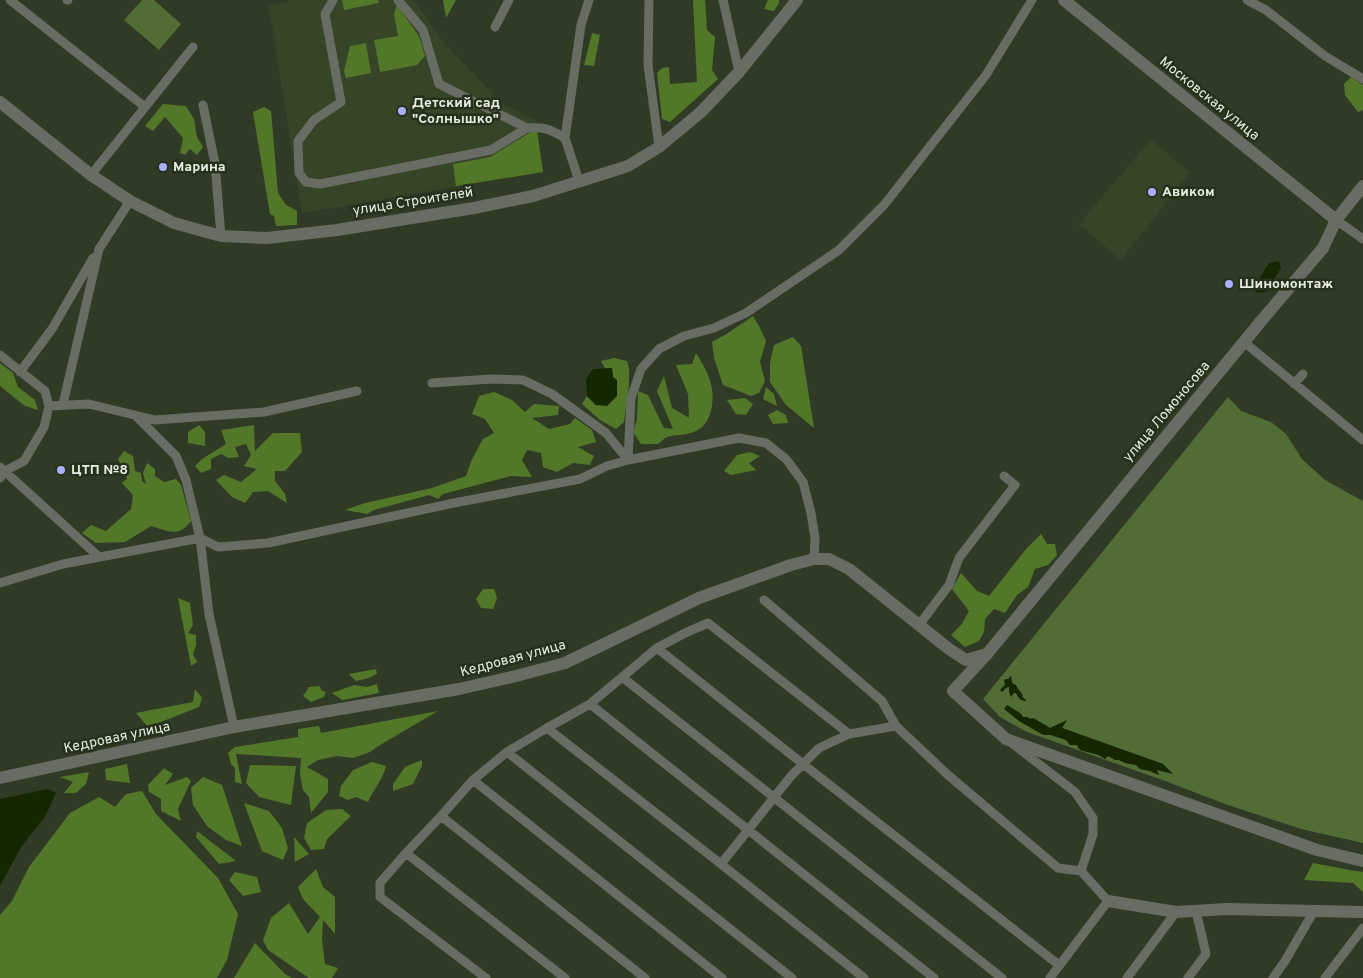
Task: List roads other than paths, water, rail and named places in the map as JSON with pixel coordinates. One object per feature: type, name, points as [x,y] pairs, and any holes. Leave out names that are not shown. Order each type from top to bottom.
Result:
[{"type":"street","name":"Московская улица","points":[[1064,0],[1336,220]]},
{"type":"street","name":"улица Строителей","points":[[0,102],[91,175],[130,201],[174,223],[221,236],[267,238],[337,230],[474,208],[533,196],[628,166],[659,146],[701,112],[739,72],[793,2]]},
{"type":"street","name":"улица Ломоносова","points":[[1006,739],[953,691],[987,654],[1323,248],[1336,220],[1363,186]]},
{"type":"street","name":"Кедровая улица","points":[[0,778],[234,728],[459,689],[565,663],[699,598],[791,565],[814,559],[829,559],[849,569],[949,649],[966,660],[987,654]]},
{"type":"street","points":[[1006,739],[1317,850],[1363,861]]},
{"type":"street","points":[[1108,901],[1176,912],[1227,909],[1363,912]]},
{"type":"lane","points":[[10,0],[145,106]]},
{"type":"lane","points":[[333,0],[325,14],[341,102],[314,120],[298,141],[299,173],[306,182],[320,184],[491,150],[527,128],[550,129],[565,138]]},
{"type":"lane","points":[[398,0],[423,30],[439,84],[527,128]]},
{"type":"lane","points":[[495,27],[509,0]]},
{"type":"lane","points":[[578,181],[565,138],[581,25],[589,0]]},
{"type":"lane","points":[[649,0],[648,65],[659,146]]},
{"type":"lane","points":[[723,0],[739,72]]},
{"type":"lane","points":[[628,460],[631,398],[641,369],[659,349],[684,336],[714,328],[746,313],[839,250],[884,205],[986,75],[1032,0]]},
{"type":"lane","points":[[1248,0],[1266,10],[1325,56],[1363,80]]},
{"type":"lane","points":[[91,175],[193,47]]},
{"type":"lane","points":[[203,105],[215,164],[221,236]]},
{"type":"lane","points":[[20,372],[52,329],[130,201]]},
{"type":"lane","points":[[1336,220],[1363,239]]},
{"type":"lane","points":[[63,404],[99,249]]},
{"type":"lane","points":[[1244,342],[1363,440]]},
{"type":"lane","points":[[0,355],[45,392],[49,406],[44,427],[24,461],[2,472],[98,556]]},
{"type":"lane","points":[[1294,384],[1303,374]]},
{"type":"lane","points":[[432,383],[491,379],[523,380],[552,394],[606,433],[628,460]]},
{"type":"lane","points":[[49,406],[89,404],[155,420],[264,412],[357,391]]},
{"type":"lane","points":[[136,416],[176,456],[186,480],[200,538],[209,614],[234,728]]},
{"type":"lane","points":[[0,583],[63,564],[98,556],[200,538],[218,547],[268,543],[580,479],[607,466],[628,460],[739,438],[766,443],[786,459],[803,482],[815,538],[814,559]]},
{"type":"lane","points":[[919,625],[949,585],[959,558],[1015,484],[1004,476]]},
{"type":"lane","points":[[764,600],[882,701],[896,726],[948,774],[1058,868],[1081,871],[1108,901],[1050,978]]},
{"type":"lane","points":[[486,978],[380,897],[380,883],[473,780],[507,752],[590,704],[657,648],[708,623],[849,734]]},
{"type":"lane","points":[[657,648],[1059,966]]},
{"type":"lane","points":[[622,677],[1002,978]]},
{"type":"lane","points":[[590,704],[934,978]]},
{"type":"lane","points":[[721,864],[791,776],[819,748],[849,734],[896,726]]},
{"type":"lane","points":[[546,728],[864,978]]},
{"type":"lane","points":[[1006,739],[1075,792],[1093,818],[1093,834],[1081,871]]},
{"type":"lane","points":[[507,752],[792,978]]},
{"type":"lane","points":[[473,780],[722,978]]},
{"type":"lane","points":[[441,816],[645,978]]},
{"type":"lane","points":[[406,853],[565,978]]},
{"type":"lane","points":[[1188,978],[1206,954],[1196,911]]},
{"type":"lane","points":[[1273,978],[1286,962],[1314,911]]},
{"type":"lane","points":[[1127,978],[1176,912]]},
{"type":"lane","points":[[1325,978],[1363,928]]},
{"type":"place","name":"Детский сад \"Солнышко\"","points":[[402,111]]},
{"type":"place","name":"Марина","points":[[163,167]]},
{"type":"place","name":"Авиком","points":[[1152,192]]},
{"type":"place","name":"Шиномонтаж","points":[[1229,284]]},
{"type":"place","name":"ЦТП №8","points":[[61,470]]}]
